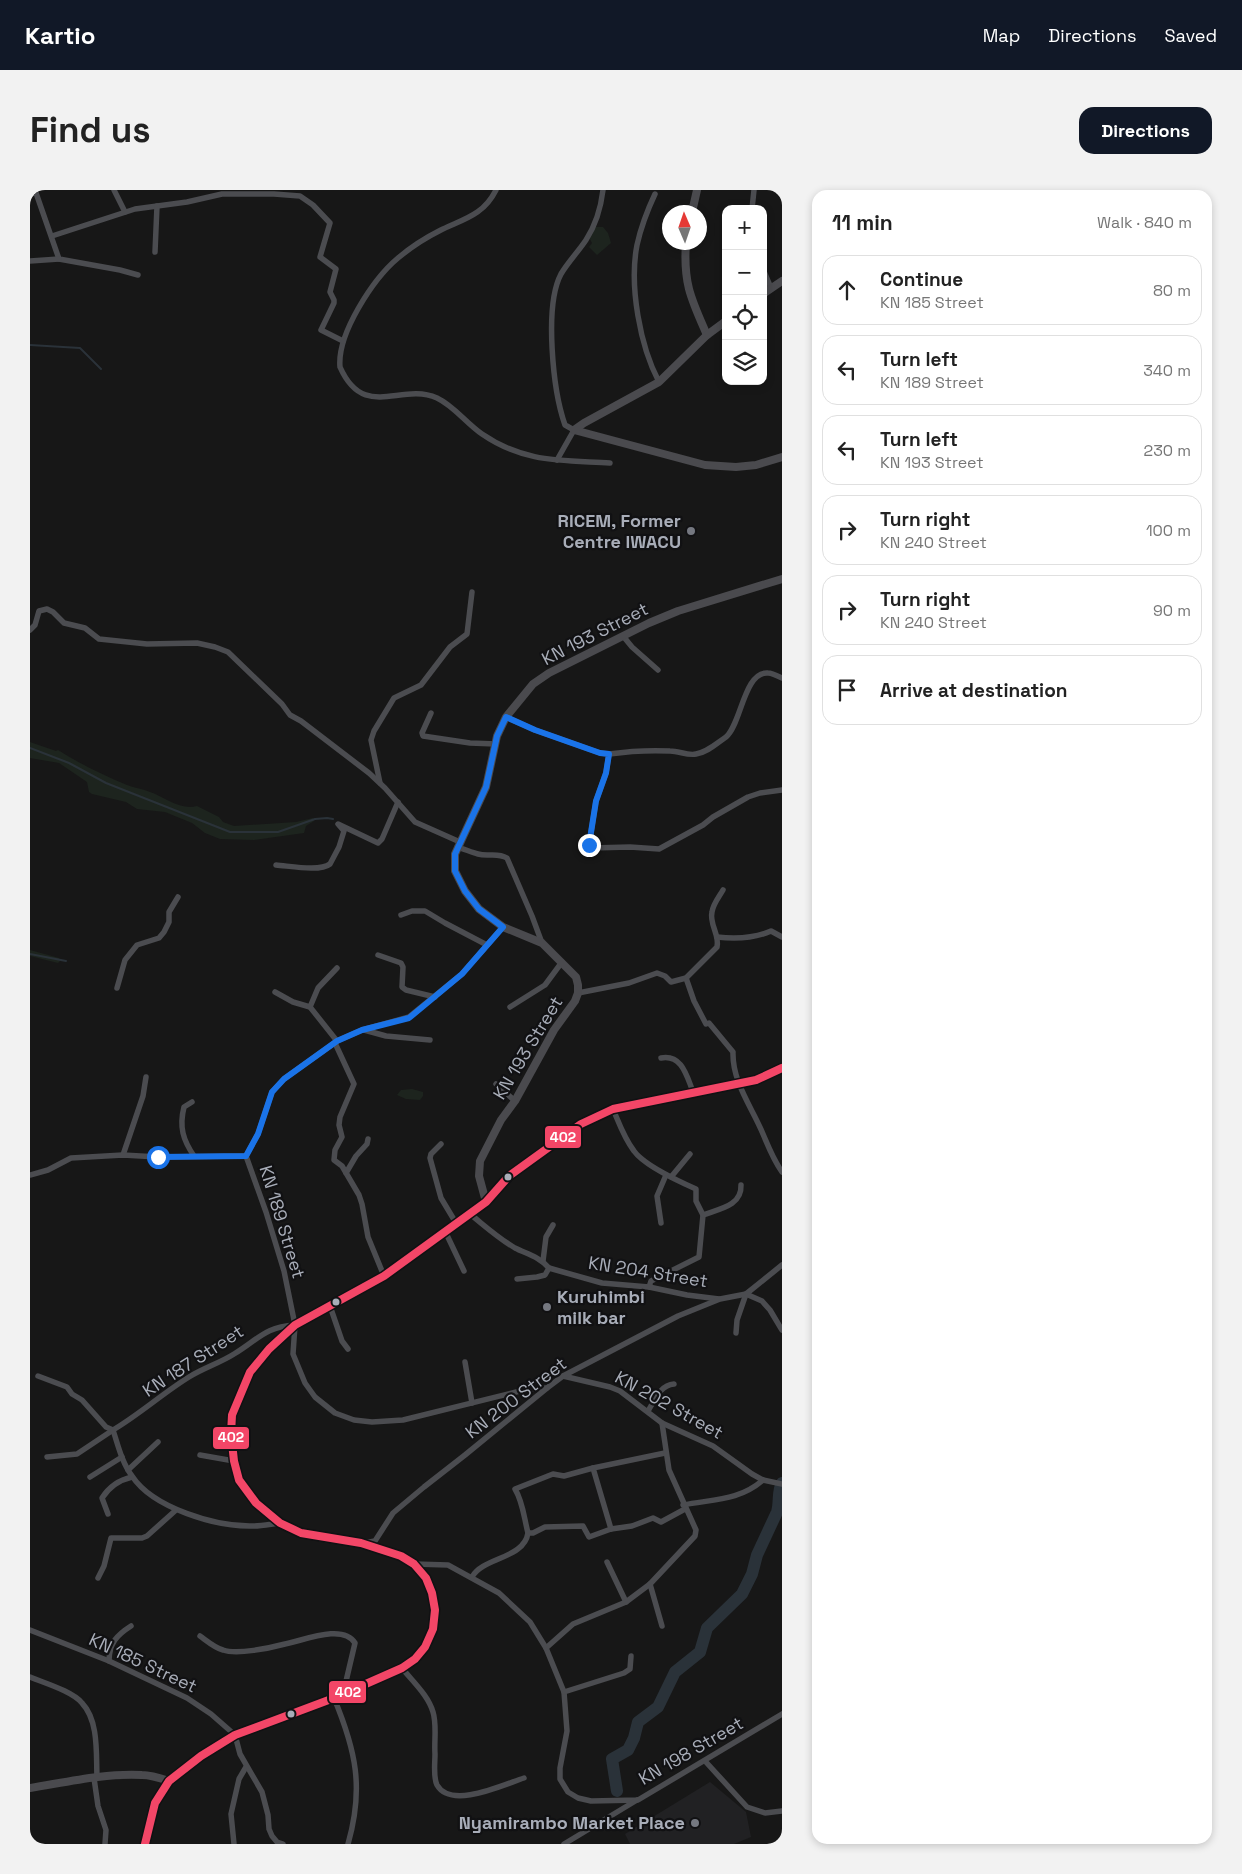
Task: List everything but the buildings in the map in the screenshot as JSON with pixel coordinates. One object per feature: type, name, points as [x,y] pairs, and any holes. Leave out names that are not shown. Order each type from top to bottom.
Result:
[{"type":"street","points":[[35,190],[59,259]]},
{"type":"street","points":[[114,190],[125,212]]},
{"type":"street","points":[[496,190],[482,210],[432,235],[412,247],[392,264],[364,300],[343,341],[340,367],[356,390],[365,396],[414,395],[435,397],[453,409],[481,433],[519,453],[557,460],[610,463]]},
{"type":"street","points":[[603,190],[593,228],[560,276],[555,288],[552,306],[555,369],[561,413],[565,424],[574,430],[705,465],[736,467],[756,465],[782,458]]},
{"type":"street","points":[[694,205],[697,190]]},
{"type":"street","points":[[752,205],[754,190]]},
{"type":"street","points":[[52,236],[135,209],[187,202],[222,192],[300,196],[313,205],[330,223],[320,257],[336,269],[330,292],[334,303],[321,330],[343,341]]},
{"type":"street","points":[[654,194],[642,223],[636,247],[635,277],[637,311],[643,339],[659,382]]},
{"type":"street","points":[[155,252],[157,206]]},
{"type":"street","points":[[686,250],[685,261],[690,296],[707,335]]},
{"type":"street","points":[[30,261],[59,259],[138,275]]},
{"type":"street","points":[[767,278],[771,288]]},
{"type":"street","points":[[767,291],[782,281]]},
{"type":"street","points":[[557,460],[574,430],[592,418],[659,382],[707,335],[722,324]]},
{"type":"street","name":"KN 193 Street","points":[[486,1202],[479,1176],[480,1161],[501,1120],[515,1101],[554,1030],[578,994],[576,977],[562,962],[542,943],[503,927],[479,909],[465,891],[455,871],[455,854],[486,787],[497,736],[506,717],[533,684],[549,672],[648,623],[678,611],[782,579]]},
{"type":"street","points":[[380,784],[371,740],[374,731],[394,698],[421,685],[450,647],[467,634],[472,592]]},
{"type":"street","points":[[30,630],[35,625],[39,611],[47,609],[64,623],[85,628],[99,639],[147,644],[197,643],[228,652],[282,704],[290,715],[301,720],[380,784],[415,822],[477,854],[488,856],[500,854],[507,858],[542,943]]},
{"type":"street","points":[[623,636],[632,647],[658,670]]},
{"type":"street","points":[[506,717],[535,730],[600,753],[658,750],[692,755],[712,748],[728,735],[734,727],[745,694],[755,678],[761,673],[768,673],[782,678]]},
{"type":"street","points":[[431,713],[422,733],[423,736],[470,743],[496,744]]},
{"type":"street","points":[[609,754],[606,773],[596,801],[590,848],[630,847],[659,849],[748,797],[782,790]]},
{"type":"street","points":[[276,865],[314,868],[327,866],[330,864],[343,838],[344,831],[338,824],[378,843],[382,839],[398,802]]},
{"type":"street","points":[[578,994],[629,983],[657,973],[665,976],[671,982],[686,978],[716,947],[718,942],[711,917],[712,910],[723,890]]},
{"type":"street","points":[[116,988],[125,960],[137,945],[159,938],[169,922],[169,912],[178,897]]},
{"type":"street","points":[[401,915],[412,911],[425,911],[487,945]]},
{"type":"street","name":"KN 189 Street","points":[[295,1325],[284,1271],[246,1156],[258,1134],[272,1092],[284,1079],[336,1042],[362,1030],[409,1018],[462,974],[503,927]]},
{"type":"street","points":[[717,937],[733,939],[760,936],[771,931],[782,937]]},
{"type":"street","points":[[378,955],[401,964],[403,968],[402,987],[406,990],[435,997]]},
{"type":"street","points":[[510,1007],[544,985],[562,962]]},
{"type":"street","points":[[310,1006],[318,988],[337,968]]},
{"type":"street","points":[[686,978],[694,1001],[706,1024],[709,1023],[733,1052],[732,1066],[738,1084],[763,1134],[771,1155],[782,1172]]},
{"type":"street","points":[[275,992],[293,1002],[310,1006],[336,1042],[354,1084],[340,1116],[341,1141],[335,1150],[334,1160],[346,1172],[362,1204],[368,1237],[384,1276]]},
{"type":"street","points":[[362,1030],[386,1036],[430,1040]]},
{"type":"street","points":[[661,1058],[669,1056],[676,1060],[686,1073],[694,1094]]},
{"type":"street","points":[[145,1844],[155,1803],[169,1780],[201,1756],[236,1735],[334,1698],[402,1668],[415,1659],[425,1647],[433,1629],[435,1610],[432,1593],[426,1578],[414,1564],[401,1556],[362,1543],[301,1533],[280,1523],[256,1503],[239,1480],[234,1461],[231,1434],[232,1415],[250,1372],[269,1348],[295,1325],[384,1276],[486,1202],[509,1176],[581,1124],[613,1109],[756,1080],[782,1068]]},
{"type":"street","points":[[124,1155],[143,1096],[146,1077]]},
{"type":"street","points":[[496,1084],[515,1101]]},
{"type":"street","points":[[192,1102],[184,1108],[181,1126],[188,1146],[194,1156]]},
{"type":"street","points":[[613,1109],[622,1132],[634,1152],[668,1176],[696,1189],[696,1201],[703,1215],[699,1257],[660,1274],[651,1281],[649,1287]]},
{"type":"street","points":[[346,1172],[356,1156],[367,1144],[368,1139]]},
{"type":"street","points":[[441,1144],[431,1154],[430,1158],[441,1198],[456,1223]]},
{"type":"street","points":[[661,1222],[657,1196],[668,1176],[690,1154]]},
{"type":"street","points":[[30,1175],[48,1170],[71,1158],[124,1155],[158,1157],[246,1156]]},
{"type":"street","points":[[703,1215],[736,1201],[741,1193],[741,1186]]},
{"type":"street","points":[[470,1214],[492,1233],[516,1248],[543,1261],[549,1268],[545,1275],[537,1278],[517,1279]]},
{"type":"street","points":[[543,1261],[546,1238],[553,1225]]},
{"type":"street","points":[[445,1231],[464,1271]]},
{"type":"street","points":[[736,1333],[737,1320],[746,1294],[782,1265]]},
{"type":"street","name":"KN 204 Street","points":[[549,1268],[602,1283],[649,1287],[687,1295],[720,1299]]},
{"type":"street","points":[[746,1294],[762,1301],[782,1330]]},
{"type":"street","name":"KN 200 Street","points":[[362,1543],[375,1541],[393,1513],[563,1376],[678,1316],[720,1299],[746,1294]]},
{"type":"street","points":[[330,1306],[342,1341],[348,1349]]},
{"type":"street","points":[[295,1325],[293,1354],[305,1383],[316,1397],[335,1412],[354,1420],[372,1422],[403,1420],[524,1390],[547,1388]]},
{"type":"street","name":"KN 187 Street","points":[[47,1457],[77,1454],[191,1375],[236,1353],[271,1329],[278,1326],[295,1325]]},
{"type":"street","points":[[465,1362],[472,1403]]},
{"type":"street","points":[[38,1376],[67,1387],[72,1394],[82,1400],[106,1427],[113,1430],[128,1470],[147,1494],[176,1510],[220,1522],[252,1526],[280,1523]]},
{"type":"street","name":"KN 202 Street","points":[[563,1376],[620,1391],[662,1423],[713,1446],[763,1480],[780,1483]]},
{"type":"street","points":[[648,1411],[663,1387],[667,1384],[674,1384]]},
{"type":"street","points":[[546,1648],[573,1624],[626,1602],[650,1584],[695,1536],[696,1530],[684,1507],[669,1470],[662,1423]]},
{"type":"street","points":[[128,1470],[158,1442]]},
{"type":"street","points":[[472,1577],[479,1568],[491,1561],[504,1558],[527,1540],[528,1533],[522,1511],[522,1501],[515,1488],[553,1474],[564,1476],[665,1453]]},
{"type":"street","points":[[200,1455],[234,1461]]},
{"type":"street","points":[[90,1477],[122,1457]]},
{"type":"street","points":[[593,1468],[611,1530]]},
{"type":"street","points":[[108,1514],[102,1498],[104,1494],[121,1480],[132,1477]]},
{"type":"street","points":[[528,1533],[533,1533],[545,1527],[583,1526],[589,1537],[632,1526],[652,1518],[661,1522],[684,1507],[744,1494],[763,1480]]},
{"type":"street","points":[[98,1578],[104,1566],[111,1538],[142,1538],[147,1536],[176,1510]]},
{"type":"street","points":[[607,1562],[626,1602]]},
{"type":"street","name":"KN 198 Street","points":[[414,1564],[448,1565],[499,1592],[530,1622],[546,1648],[564,1692],[567,1730],[560,1768],[560,1779],[568,1792],[578,1798],[591,1801],[608,1799],[638,1800],[782,1714]]},
{"type":"street","points":[[650,1584],[662,1626]]},
{"type":"street","points":[[109,1661],[109,1650],[114,1640],[120,1633],[131,1626]]},
{"type":"street","name":"KN 185 Street","points":[[30,1630],[109,1661],[187,1698],[211,1714],[236,1735]]},
{"type":"street","points":[[200,1636],[224,1651],[267,1647],[318,1635],[336,1633],[352,1639],[355,1643],[343,1694]]},
{"type":"street","points":[[564,1692],[624,1673],[630,1669],[631,1656]]},
{"type":"street","points":[[402,1668],[426,1697],[433,1713],[436,1730],[435,1773],[437,1785],[446,1792],[462,1796],[484,1792],[524,1778]]},
{"type":"street","points":[[30,1677],[61,1690],[81,1702],[91,1716],[95,1746],[95,1778],[98,1806],[106,1830],[105,1844]]},
{"type":"street","points":[[334,1698],[345,1724],[354,1754],[357,1784],[357,1804],[348,1844]]},
{"type":"street","points":[[236,1735],[240,1754],[262,1792],[272,1836],[277,1842],[283,1844]]},
{"type":"street","points":[[705,1761],[747,1807],[765,1812],[782,1811]]},
{"type":"street","points":[[234,1844],[231,1814],[240,1778],[246,1767]]},
{"type":"street","points":[[30,1788],[125,1774],[144,1775],[169,1780]]},
{"type":"street","points":[[564,1844],[638,1800]]},
{"type":"shaded area","points":[[593,227],[603,227],[608,233],[611,243],[597,255],[589,247],[592,243],[589,237]]},
{"type":"shaded area","points":[[30,742],[56,751],[58,750],[83,765],[109,777],[156,794],[179,805],[185,807],[197,806],[219,817],[223,822],[234,826],[296,822],[313,818],[314,821],[306,826],[304,833],[254,840],[220,839],[205,833],[192,823],[165,812],[137,809],[126,802],[92,794],[89,792],[87,782],[59,763],[30,758]]},
{"type":"shaded area","points":[[30,950],[59,958],[60,961],[58,963],[30,956]]},
{"type":"shaded area","points":[[412,1089],[423,1092],[420,1100],[406,1099],[397,1095],[401,1090]]},
{"type":"shaded area","name":"Nyamirambo Market Place","points":[[710,1782],[746,1812],[751,1837],[734,1844],[630,1844],[625,1834]]},
{"type":"waterway","points":[[30,345],[80,348],[101,369]]},
{"type":"waterway","points":[[30,748],[69,763],[106,783],[230,832],[278,832],[315,819],[333,819]]},
{"type":"waterway","points":[[30,954],[66,961]]},
{"type":"waterway","points":[[617,1791],[612,1759],[628,1750],[634,1738],[638,1722],[658,1707],[675,1672],[700,1652],[707,1628],[742,1594],[752,1574],[757,1555],[777,1512],[782,1483]]},
{"type":"waterway","points":[[751,1578],[753,1583]]},
{"type":"transit line","name":"402","points":[[145,1844],[155,1803],[169,1781],[201,1756],[235,1735],[334,1698],[402,1668],[415,1659],[425,1647],[433,1629],[435,1610],[432,1593],[426,1578],[414,1564],[401,1556],[361,1543],[301,1533],[280,1523],[256,1503],[239,1480],[234,1461],[231,1434],[232,1415],[250,1372],[269,1349],[295,1325],[384,1276],[486,1202],[509,1176],[581,1124],[613,1109],[756,1080],[782,1068]]},
{"type":"place","name":"RICEM, Former Centre IWACU","points":[[691,531]]},
{"type":"place","name":"Kuruhimbi milk bar","points":[[547,1307]]},
{"type":"place","name":"Nyamirambo Market Place","points":[[695,1823]]},
{"type":"route","points":[[158,1157],[246,1156],[258,1134],[272,1092],[284,1079],[337,1041],[362,1030],[409,1018],[462,974],[503,927],[479,909],[465,891],[455,871],[455,854],[486,787],[497,736],[506,717],[535,730],[600,753],[609,754],[606,773],[596,801],[589,845]]}]
